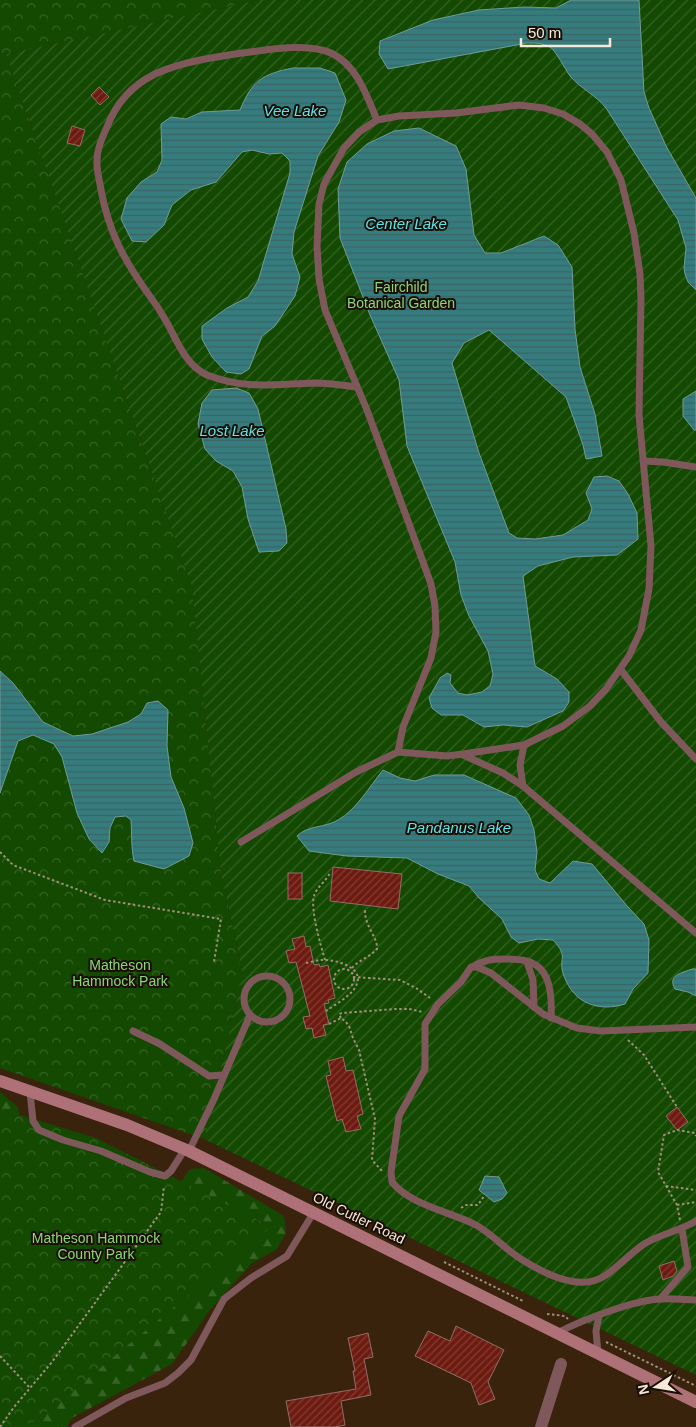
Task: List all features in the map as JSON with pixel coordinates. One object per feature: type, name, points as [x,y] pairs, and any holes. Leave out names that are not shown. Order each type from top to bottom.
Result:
[{"type":"main road","name":"Old Cutler Road","points":[[0,1081],[127,1125],[187,1150],[696,1402]]},
{"type":"street","points":[[541,1427],[561,1364]]},
{"type":"lane","points":[[356,386],[321,384],[252,386],[204,374],[194,366],[184,354],[165,319],[126,260],[108,222],[96,165],[102,138],[114,110],[142,82],[163,71],[235,54],[310,48],[335,55],[354,72],[377,120]]},
{"type":"lane","points":[[241,842],[356,772],[398,752],[447,756],[524,745],[563,726],[590,706],[621,670],[641,630],[650,589],[651,533],[638,409],[641,299],[638,254],[625,191],[618,171],[604,147],[592,134],[568,117],[548,109],[534,106],[508,106],[456,113],[399,116],[377,120],[365,127],[353,138],[339,157],[323,188],[318,213],[317,246],[318,270],[324,305],[422,559],[431,584],[436,613],[436,632],[431,658],[405,721],[398,752]]},
{"type":"lane","points":[[644,461],[696,467]]},
{"type":"lane","points":[[621,670],[661,722],[696,759]]},
{"type":"lane","points":[[523,786],[520,765],[524,745]]},
{"type":"lane","points":[[463,754],[503,773],[523,786],[696,933]]},
{"type":"lane","points":[[551,1018],[552,993],[541,970],[532,963],[512,959],[493,959],[480,962],[471,967],[461,982],[438,1004],[424,1027],[425,1067],[398,1119],[391,1176],[394,1184],[405,1193],[442,1213],[480,1227],[531,1265],[559,1277],[580,1282],[593,1281],[603,1277],[648,1242],[682,1229],[696,1221]]},
{"type":"lane","points":[[528,962],[533,980],[534,1008]]},
{"type":"lane","points":[[471,967],[478,967],[491,973],[534,1008],[551,1018],[587,1030],[696,1027]]},
{"type":"lane","points":[[30,1092],[33,1121],[39,1130],[165,1176],[172,1171],[187,1150],[214,1099],[250,1015],[244,1002],[246,988],[250,982],[264,976],[271,976],[280,980],[287,988],[290,997],[288,1007],[283,1015],[274,1021],[264,1022],[250,1015]]},
{"type":"lane","points":[[133,1031],[160,1044],[208,1076],[223,1075]]},
{"type":"lane","points":[[75,1427],[126,1398],[165,1383],[178,1373],[191,1360],[224,1299],[251,1278],[287,1256],[314,1212]]},
{"type":"lane","points":[[660,1298],[688,1267],[682,1229]]},
{"type":"lane","points":[[557,1333],[570,1326],[628,1305],[660,1298],[696,1300]]},
{"type":"lane","points":[[598,1353],[596,1331],[600,1316]]},
{"type":"path","points":[[0,852],[13,864],[105,900],[221,919],[214,962]]},
{"type":"path","points":[[325,960],[317,925],[314,894],[330,873]]},
{"type":"path","points":[[352,968],[356,963],[377,949],[377,941],[368,928],[364,909]]},
{"type":"path","points":[[306,963],[325,960],[335,961],[352,968],[357,976],[358,982],[354,989],[326,1011]]},
{"type":"path","points":[[341,970],[348,970],[353,976],[352,984],[347,988],[338,987],[333,982],[336,973],[341,970]]},
{"type":"path","points":[[353,976],[400,980],[416,988],[438,1004]]},
{"type":"path","points":[[391,1176],[379,1169],[372,1160],[375,1118],[358,1047],[352,1038],[346,1022],[339,1014],[395,1009],[418,1010],[430,1016]]},
{"type":"path","points":[[329,1024],[341,1018]]},
{"type":"path","points":[[617,1030],[644,1055],[677,1107]]},
{"type":"path","points":[[682,1229],[676,1205],[658,1172],[664,1135],[677,1130],[695,1133],[696,1136]]},
{"type":"path","points":[[0,1427],[52,1362],[161,1212],[165,1176]]},
{"type":"path","points":[[666,1186],[696,1190]]},
{"type":"path","points":[[458,1218],[462,1207],[478,1204],[484,1196]]},
{"type":"path","points":[[676,1205],[696,1202]]},
{"type":"path","points":[[600,1339],[696,1386]]},
{"type":"path","points":[[0,1356],[30,1388]]},
{"type":"green space","name":"Matheson Hammock Park","points":[[0,0],[260,0],[6,54],[192,587],[221,872],[243,975],[204,1139],[0,1068]]},
{"type":"green space","name":"Fairchild Botanical Garden","points":[[260,0],[696,0],[696,1375],[204,1139],[243,975],[221,872],[192,587],[6,54]]},
{"type":"green space","name":"Matheson Hammock County Park","points":[[0,1092],[18,1107],[22,1133],[175,1190],[190,1169],[204,1168],[284,1216],[286,1233],[277,1249],[252,1263],[210,1310],[172,1364],[72,1418],[67,1427],[0,1427]]},
{"type":"green space","name":"Matheson Hammock County Park","points":[[0,1109],[96,1138],[271,1227],[36,1421],[14,1427],[0,1427]]},
{"type":"water","points":[[571,0],[639,0],[644,92],[666,146],[696,198],[696,290],[688,282],[685,274],[686,248],[678,220],[606,108],[570,76],[550,47],[542,44],[527,43],[388,69],[379,54],[380,41],[433,20],[479,10],[524,7],[556,8]]},
{"type":"water","name":"Vee Lake","points":[[293,68],[320,68],[335,73],[346,100],[339,122],[318,156],[294,232],[292,254],[300,277],[295,296],[275,326],[262,336],[249,369],[241,374],[226,372],[212,357],[202,339],[202,326],[227,308],[248,297],[258,281],[290,173],[290,161],[282,153],[269,154],[252,150],[242,152],[216,182],[191,190],[172,205],[164,225],[146,242],[132,241],[121,219],[127,198],[141,182],[157,172],[162,160],[161,124],[171,117],[186,119],[202,112],[240,110],[249,92],[259,80],[273,73]]},
{"type":"water","name":"Center Lake","points":[[419,128],[456,146],[466,169],[474,235],[485,253],[501,253],[544,236],[558,245],[572,267],[575,329],[580,367],[595,414],[602,456],[586,459],[566,397],[489,330],[464,343],[452,363],[479,453],[509,533],[517,538],[535,539],[563,535],[588,520],[592,509],[586,493],[594,477],[607,476],[619,481],[637,513],[638,539],[617,555],[573,557],[538,566],[523,576],[535,666],[557,679],[569,692],[569,702],[563,711],[527,727],[503,725],[484,727],[463,715],[441,715],[432,708],[429,698],[440,678],[447,673],[451,675],[450,683],[458,693],[467,695],[482,692],[490,686],[493,674],[488,651],[469,616],[461,595],[455,562],[407,446],[399,380],[370,315],[340,238],[338,189],[347,162],[367,144],[394,131]]},
{"type":"water","name":"Lost Lake","points":[[236,388],[249,393],[258,409],[286,529],[287,543],[279,551],[259,552],[248,519],[242,487],[233,471],[216,461],[205,449],[198,424],[202,403],[212,390]]},
{"type":"water","points":[[696,391],[696,430],[694,430],[683,416],[683,399]]},
{"type":"water","points":[[0,671],[13,683],[43,722],[73,736],[92,734],[128,722],[141,714],[147,703],[158,701],[168,710],[167,746],[171,777],[184,808],[193,843],[189,856],[164,869],[134,861],[131,820],[126,816],[115,817],[110,828],[109,842],[102,853],[89,839],[77,813],[62,757],[54,744],[33,735],[18,741],[0,793]]},
{"type":"water","name":"Pandanus Lake","points":[[383,770],[400,778],[415,781],[434,775],[464,775],[516,798],[529,815],[534,830],[537,852],[535,870],[539,879],[550,883],[573,861],[592,864],[644,924],[649,940],[648,973],[633,989],[625,1004],[606,1007],[597,1006],[588,1004],[581,999],[568,986],[562,970],[561,951],[553,940],[538,939],[519,943],[511,937],[502,919],[469,886],[438,874],[407,858],[347,856],[309,851],[297,836],[301,832],[333,823],[345,816],[357,804]]},
{"type":"water","points":[[696,969],[696,996],[675,989],[673,984],[674,978],[677,975]]},
{"type":"water","points":[[485,1176],[499,1177],[507,1193],[502,1199],[494,1202],[479,1190]]},
{"type":"building","points":[[99,87],[109,97],[100,105],[91,95]]},
{"type":"building","points":[[72,126],[85,130],[80,146],[67,143]]},
{"type":"building","points":[[333,867],[402,874],[398,909],[330,901]]},
{"type":"building","points":[[288,873],[302,873],[302,899],[288,899]]},
{"type":"building","points":[[304,936],[306,947],[310,946],[314,965],[319,964],[320,967],[328,965],[335,998],[328,1000],[329,1003],[324,1004],[329,1024],[323,1025],[326,1035],[314,1038],[312,1028],[306,1029],[303,1017],[310,1016],[296,962],[289,963],[286,951],[295,949],[292,939]]},
{"type":"building","points":[[343,1057],[346,1071],[353,1070],[363,1114],[357,1116],[361,1129],[346,1132],[342,1119],[337,1121],[326,1076],[331,1075],[328,1061]]},
{"type":"building","points":[[677,1107],[688,1122],[677,1130],[666,1116]]},
{"type":"building","points":[[674,1261],[677,1271],[673,1276],[663,1280],[659,1266]]},
{"type":"building","points":[[456,1326],[504,1350],[488,1382],[495,1399],[479,1405],[471,1383],[415,1356],[428,1331],[450,1341]]},
{"type":"building","points":[[368,1333],[373,1357],[364,1359],[371,1395],[341,1401],[345,1425],[335,1427],[291,1427],[286,1401],[356,1389],[353,1371],[355,1371],[348,1338]]}]
